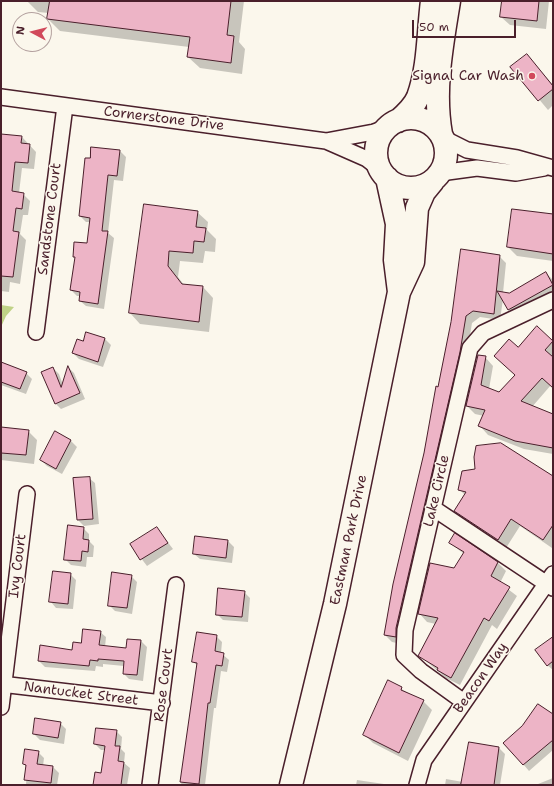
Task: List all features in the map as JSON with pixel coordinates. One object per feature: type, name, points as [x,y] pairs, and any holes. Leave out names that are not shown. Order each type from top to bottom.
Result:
[{"type":"street","points":[[432,1],[422,81],[417,98],[408,112],[381,136],[377,146],[377,158],[383,173],[395,184],[404,187],[414,188],[424,186],[436,177],[445,162],[446,150],[438,121],[437,86],[449,1]]},
{"type":"street","name":"Cornerstone Drive","points":[[1,97],[326,141],[367,159],[383,173]]},
{"type":"street","name":"Sandstone Court","points":[[36,332],[65,106]]},
{"type":"street","points":[[393,124],[407,118],[417,118],[431,124],[442,136],[466,150],[517,158],[551,168]]},
{"type":"street","name":"Cornerstone Drive","points":[[326,141],[374,132],[393,124]]},
{"type":"street","points":[[436,177],[477,168],[516,172],[551,168]]},
{"type":"street","name":"Eastman Park Drive","points":[[383,173],[397,224],[395,260],[399,292]]},
{"type":"street","name":"Eastman Park Drive","points":[[291,785],[335,604],[399,292],[413,262],[417,208],[424,192],[436,177]]},
{"type":"street","name":"Lake Circle","points":[[464,702],[421,671],[404,655],[405,630],[470,348],[483,333],[553,300]]},
{"type":"street","name":"Ivy Court","points":[[1,707],[2,685],[27,494]]},
{"type":"street","points":[[433,508],[551,582]]},
{"type":"street","name":"Beacon Way","points":[[417,785],[424,760],[551,582]]},
{"type":"street","name":"Rose Court","points":[[150,785],[162,703],[176,586]]},
{"type":"street","name":"Nantucket Street","points":[[2,685],[162,703]]},
{"type":"green space","points":[[1,305],[14,307],[6,316],[1,327]]},
{"type":"building","points":[[50,1],[231,1],[227,35],[234,36],[231,63],[187,57],[190,37],[52,20],[52,12],[48,12]]},
{"type":"building","points":[[502,1],[539,1],[537,21],[500,17]]},
{"type":"building","name":"Signal Car Wash","points":[[527,54],[553,86],[553,89],[538,101],[510,67]]},
{"type":"building","points":[[1,134],[22,136],[21,143],[30,144],[28,163],[15,162],[12,191],[24,193],[22,209],[16,208],[13,231],[19,232],[13,277],[1,276]]},
{"type":"building","points":[[91,147],[120,150],[117,176],[108,175],[102,231],[108,231],[98,304],[79,301],[80,292],[70,290],[75,257],[73,257],[74,242],[87,243],[90,218],[79,216],[85,158],[90,158]]},
{"type":"building","points":[[144,204],[198,211],[196,227],[206,228],[204,242],[194,241],[193,253],[169,251],[168,266],[182,284],[203,286],[199,322],[129,313]]},
{"type":"building","points":[[512,209],[553,214],[553,254],[507,247]]},
{"type":"building","points":[[461,249],[500,255],[494,314],[473,311],[466,316],[460,352],[396,628],[396,637],[384,635],[393,584],[424,453],[436,386],[438,387],[451,322]]},
{"type":"building","points":[[546,272],[553,285],[508,310],[497,291],[509,293]]},
{"type":"building","points":[[537,326],[553,341],[545,350],[553,357],[553,388],[542,378],[521,401],[553,414],[553,448],[515,441],[478,426],[485,410],[466,406],[478,355],[486,356],[481,385],[499,392],[515,375],[494,356],[509,339],[518,347]]},
{"type":"building","points":[[86,332],[105,338],[98,362],[72,353],[77,339],[83,341]]},
{"type":"building","points":[[1,362],[27,372],[20,389],[1,382]]},
{"type":"building","points":[[68,366],[80,393],[55,404],[41,372],[53,367],[61,387]]},
{"type":"building","points":[[1,427],[29,430],[26,455],[1,453]]},
{"type":"building","points":[[55,431],[71,440],[56,469],[40,460]]},
{"type":"building","points":[[501,443],[553,476],[553,525],[543,540],[511,519],[498,540],[454,511],[466,492],[458,490],[462,471],[475,469],[474,457],[476,446]]},
{"type":"building","points":[[90,477],[93,519],[77,520],[73,478]]},
{"type":"building","points":[[68,525],[84,527],[83,539],[89,540],[88,552],[82,551],[81,561],[64,560]]},
{"type":"building","points":[[157,527],[168,543],[140,560],[130,544]]},
{"type":"building","points":[[455,533],[498,562],[491,576],[510,587],[489,621],[484,618],[451,678],[418,656],[438,618],[418,614],[430,563],[454,568],[464,552],[449,543]]},
{"type":"building","points":[[195,536],[228,540],[226,558],[193,554]]},
{"type":"building","points":[[53,571],[71,573],[68,604],[49,602]]},
{"type":"building","points":[[112,572],[132,575],[127,608],[108,606]]},
{"type":"building","points":[[218,588],[245,591],[242,617],[216,615]]},
{"type":"building","points":[[83,629],[101,631],[99,645],[126,648],[127,639],[141,640],[137,675],[123,674],[124,661],[98,659],[98,661],[90,660],[89,666],[38,661],[40,645],[72,650],[73,642],[81,643]]},
{"type":"building","points":[[197,632],[217,635],[215,651],[224,653],[222,666],[216,665],[210,703],[208,703],[199,784],[180,782],[197,663],[192,662]]},
{"type":"building","points":[[553,637],[553,661],[547,666],[535,650]]},
{"type":"building","points":[[388,680],[402,687],[401,690],[424,700],[399,753],[363,735]]},
{"type":"building","points":[[538,704],[553,714],[553,740],[523,765],[503,743],[522,726]]},
{"type":"building","points":[[35,718],[61,722],[58,738],[33,734]]},
{"type":"building","points":[[96,728],[117,730],[115,746],[120,746],[118,761],[124,762],[121,785],[93,785],[95,772],[101,773],[105,746],[94,744]]},
{"type":"building","points":[[469,742],[499,747],[494,785],[461,785]]},
{"type":"building","points":[[25,749],[39,751],[37,764],[53,766],[51,783],[24,780],[26,765],[23,764]]},
{"type":"place","name":"Signal Car Wash","points":[[532,76]]}]
